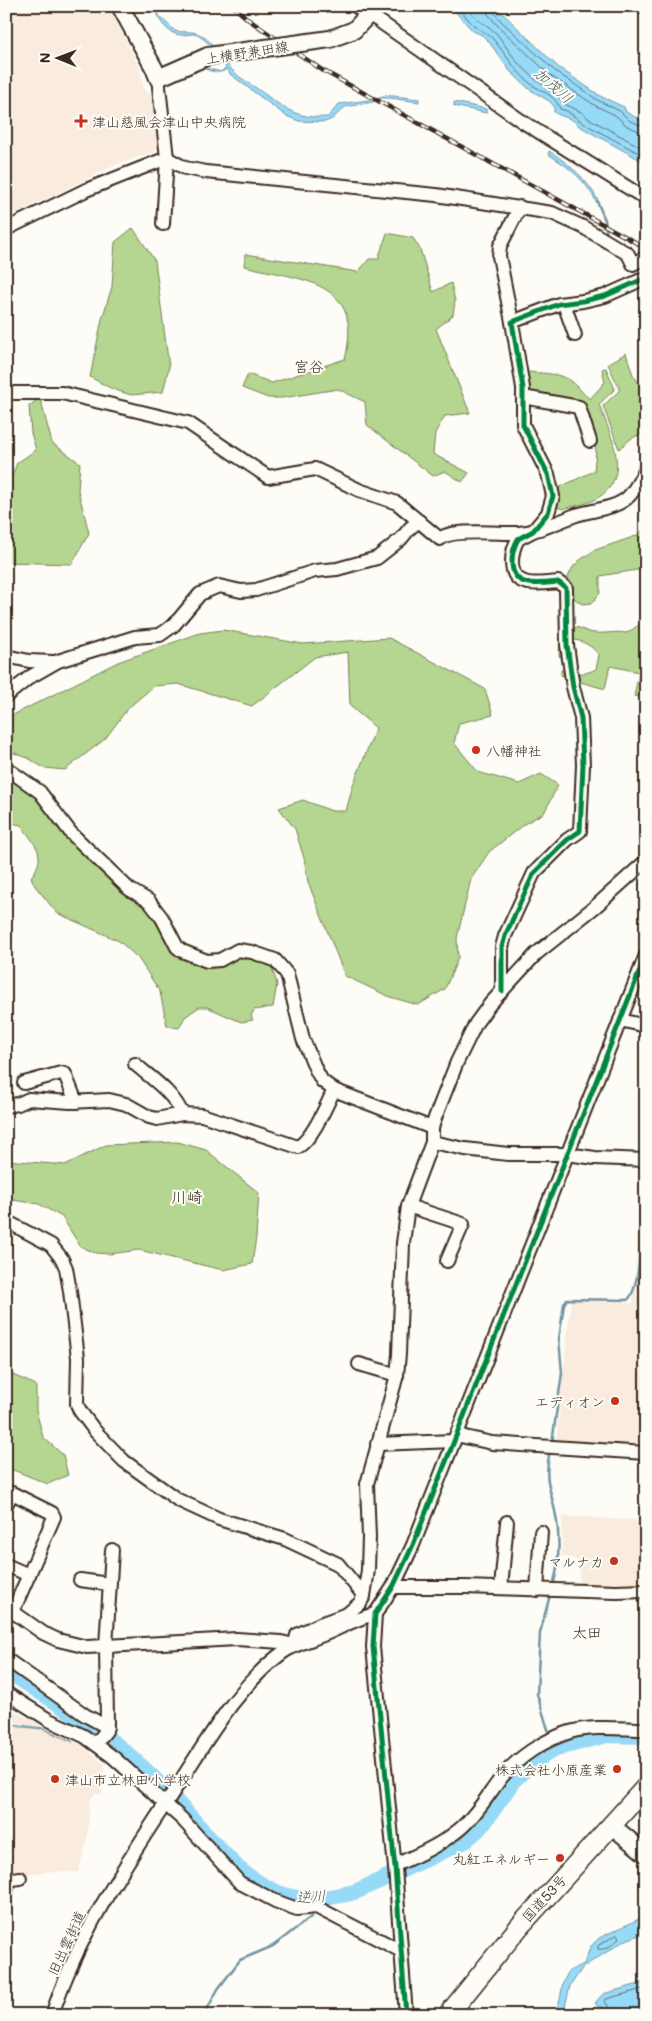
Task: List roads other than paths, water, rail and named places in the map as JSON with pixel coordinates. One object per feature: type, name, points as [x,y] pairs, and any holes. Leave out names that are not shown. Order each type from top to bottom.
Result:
[{"type":"highway","name":"国道53号","points":[[462,2015],[615,1829],[646,1787]]},
{"type":"highway","name":"国道53号","points":[[448,2015],[519,1926],[615,1829],[646,1803]]},
{"type":"main road","points":[[120,6],[158,78]]},
{"type":"main road","name":"上横野兼田線","points":[[158,78],[208,56],[330,38],[354,30],[364,10]]},
{"type":"main road","points":[[615,1829],[646,1854]]},
{"type":"street","points":[[364,10],[523,122],[646,199]]},
{"type":"street","points":[[158,78],[167,158],[163,224]]},
{"type":"street","points":[[167,158],[185,168],[206,172],[436,195],[552,213],[583,227],[628,254],[633,264],[646,258]]},
{"type":"street","points":[[6,229],[86,190],[167,158]]},
{"type":"street","points":[[6,393],[62,393],[188,423],[268,478],[315,469],[359,490],[397,503],[440,539],[444,535],[474,532],[516,533],[532,531],[548,513],[553,496],[546,468],[523,425],[521,374],[499,256],[500,246],[520,207]]},
{"type":"street","points":[[512,322],[564,304],[605,296],[641,280]]},
{"type":"street","points":[[564,304],[575,335]]},
{"type":"street","points":[[523,397],[579,407],[590,441]]},
{"type":"street","points":[[502,991],[502,947],[505,936],[534,873],[567,840],[580,831],[583,756],[581,718],[573,687],[567,646],[566,588],[558,582],[532,584],[517,578],[512,570],[514,544],[518,539],[532,531],[627,499],[646,470]]},
{"type":"street","points":[[6,696],[30,677],[58,661],[135,637],[160,635],[174,625],[200,594],[219,586],[241,590],[256,590],[315,571],[337,569],[377,558],[401,539],[419,521]]},
{"type":"street","points":[[6,656],[40,662],[58,661]]},
{"type":"street","points":[[6,768],[40,792],[71,833],[130,889],[148,901],[162,918],[177,946],[182,951],[207,961],[220,960],[238,950],[252,952],[275,960],[287,974],[302,1039],[322,1080],[334,1090],[432,1128]]},
{"type":"street","points":[[295,1645],[297,1635],[347,1614],[360,1603],[364,1596],[368,1570],[369,1537],[367,1484],[397,1375],[403,1244],[408,1206],[432,1142],[432,1128],[457,1062],[476,1024],[502,991],[536,954],[644,865]]},
{"type":"street","points":[[406,2015],[395,1871],[373,1647],[375,1614],[393,1587],[413,1545],[646,955]]},
{"type":"street","points":[[620,1020],[646,1026]]},
{"type":"street","points":[[135,1064],[168,1093],[180,1108],[182,1114]]},
{"type":"street","points":[[24,1083],[61,1073],[65,1074],[76,1102]]},
{"type":"street","points":[[6,1106],[18,1104],[29,1099],[76,1102],[109,1100],[126,1104],[148,1117],[157,1119],[182,1114],[208,1116],[298,1147],[304,1144],[334,1090]]},
{"type":"street","points":[[432,1142],[465,1149],[508,1154],[567,1154],[595,1158],[646,1160]]},
{"type":"street","points":[[408,1206],[463,1224],[447,1261]]},
{"type":"street","points":[[6,1221],[51,1245],[66,1268],[78,1358],[77,1404],[80,1411],[95,1430],[124,1461],[178,1500],[219,1519],[285,1539],[338,1564],[364,1596]]},
{"type":"street","points":[[360,1364],[397,1375]]},
{"type":"street","points":[[377,1444],[455,1438],[492,1444],[646,1453]]},
{"type":"street","points":[[6,1505],[12,1493],[52,1513],[54,1517],[17,1602],[8,1609],[43,1634],[58,1640],[87,1647],[237,1639],[281,1642],[295,1645],[321,1636],[364,1616],[375,1614]]},
{"type":"street","points":[[501,1588],[507,1522]]},
{"type":"street","points":[[537,1590],[541,1532]]},
{"type":"street","points":[[102,1735],[112,1550]]},
{"type":"street","points":[[6,1565],[29,1575]]},
{"type":"street","points":[[80,1580],[109,1584]]},
{"type":"street","points":[[393,1587],[616,1592],[646,1590]]},
{"type":"street","name":"旧出雲街道","points":[[52,2015],[75,1954],[112,1886],[214,1729],[246,1688],[281,1654],[295,1645]]},
{"type":"street","points":[[6,1659],[85,1715],[102,1735],[169,1799],[182,1819],[240,1883],[275,1901],[297,1909],[316,1907],[401,1951]]},
{"type":"street","points":[[6,1693],[33,1711],[102,1735]]},
{"type":"street","points":[[395,1871],[461,1828],[481,1806],[503,1776],[520,1759],[543,1744],[572,1732],[605,1728],[646,1729]]},
{"type":"street","points":[[6,1880],[20,1878]]},
{"type":"water","points":[[153,6],[155,6],[160,17],[175,31],[195,33],[201,35],[211,43],[237,75],[283,107],[299,114],[328,117],[339,104],[369,100],[386,95],[419,99],[419,102],[381,98],[373,102],[345,107],[332,119],[325,122],[299,121],[286,116],[230,74],[227,69],[221,72],[226,67],[206,41],[195,34],[182,35],[172,32],[160,21]]},
{"type":"water","name":"加茂川","points":[[450,6],[495,6],[558,67],[602,97],[624,107],[626,112],[646,123],[646,163],[579,126],[574,121],[554,112],[554,106],[529,89],[509,70],[489,42],[482,35],[473,31]]},
{"type":"water","points":[[202,67],[220,72],[202,68],[194,73]]},
{"type":"water","points":[[454,102],[486,109],[486,113],[454,106]]},
{"type":"water","points":[[549,151],[578,173],[599,202],[597,203],[587,187],[576,175],[548,154]]},
{"type":"water","points":[[6,1701],[13,1710],[12,1724],[43,1728],[73,1742],[43,1729],[12,1726],[6,1781],[11,1710]]},
{"type":"water","points":[[641,1918],[646,1920],[646,1937],[639,1935],[624,1941],[583,1967],[570,1986],[563,2015],[554,2015],[560,2000],[563,1982],[569,1971],[584,1964],[590,1947],[599,1938]]},
{"type":"water","points":[[646,1982],[646,2015],[602,2015],[604,2008],[597,2006],[595,2003],[603,1994]]},
{"type":"waterway","points":[[597,201],[605,220],[607,236]]},
{"type":"waterway","points":[[552,1443],[562,1373],[559,1339],[564,1304],[567,1299],[627,1300],[632,1293],[640,1259],[646,1165]]},
{"type":"waterway","points":[[550,1450],[547,1475],[557,1519],[558,1538],[557,1568],[553,1585]]},
{"type":"waterway","points":[[550,1595],[540,1633],[537,1694],[550,1736]]},
{"type":"waterway","name":"逆川","points":[[6,1670],[82,1719],[125,1752],[170,1794],[239,1869],[254,1880],[281,1894],[307,1899],[355,1892],[465,1841],[482,1826],[513,1781],[531,1764],[554,1749],[607,1735],[646,1736]]},
{"type":"waterway","points":[[6,1915],[16,1883]]},
{"type":"waterway","name":"逆川","points":[[324,1905],[337,1897]]},
{"type":"waterway","points":[[204,2015],[218,1989],[240,1960],[273,1946],[311,1917]]},
{"type":"railway","points":[[233,6],[249,20],[322,70],[646,248]]},
{"type":"place","name":"津山慈風会津山中央病院","points":[[81,121]]},
{"type":"place","name":"八幡神社","points":[[476,750]]},
{"type":"place","name":"エディオン","points":[[615,1401]]},
{"type":"place","name":"マルナカ","points":[[614,1561]]},
{"type":"place","name":"株式会社小原産業","points":[[617,1769]]},
{"type":"place","name":"津山市立林田小学校","points":[[55,1779]]},
{"type":"place","name":"丸紅エネルギー","points":[[560,1858]]},
{"type":"district","name":"宮谷","points":[[309,366]]},
{"type":"district","name":"川崎","points":[[187,1196]]},
{"type":"district","name":"太田","points":[[587,1632]]}]
